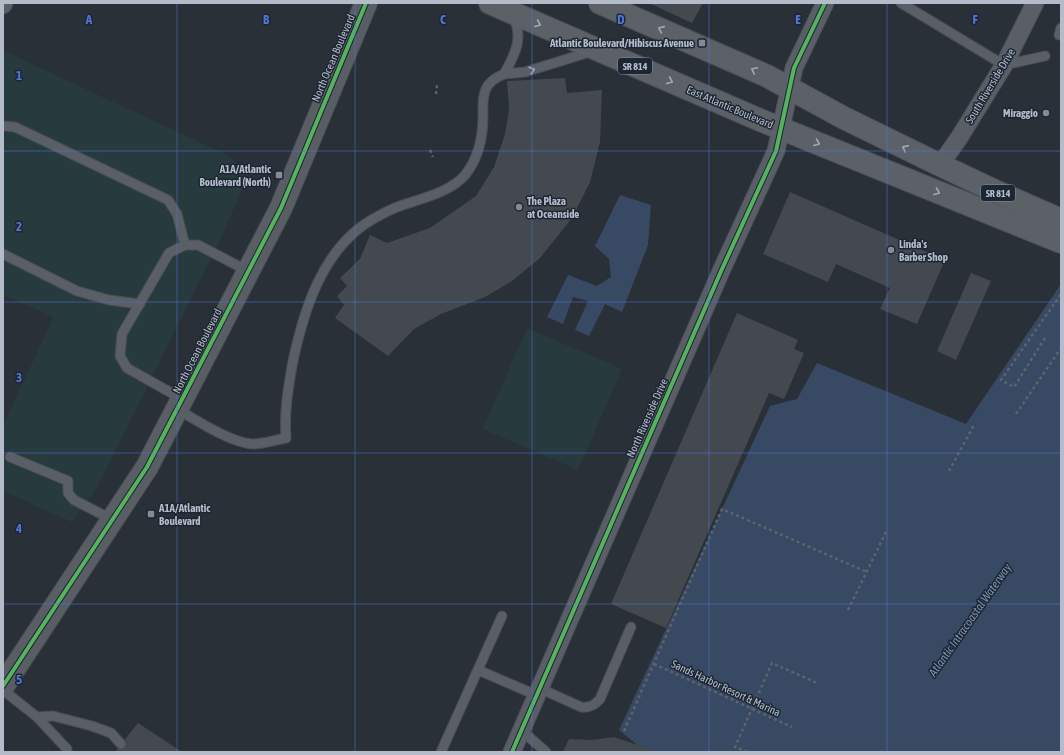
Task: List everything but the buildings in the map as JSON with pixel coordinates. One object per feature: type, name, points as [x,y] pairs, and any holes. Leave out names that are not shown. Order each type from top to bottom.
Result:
[{"type":"main road","name":"North Ocean Boulevard","points":[[3,686],[147,467],[280,208],[366,3]]},
{"type":"main road","name":"East Atlantic Boulevard","points":[[490,3],[780,128],[1057,229]]},
{"type":"main road","name":"East Atlantic Boulevard","points":[[600,3],[749,68],[844,118],[996,191],[1057,229]]},
{"type":"street","name":"North Riverside Drive","points":[[512,752],[722,269],[776,151],[794,68],[825,3]]},
{"type":"street","name":"South Riverside Drive","points":[[940,165],[959,138],[1004,66],[1035,3]]},
{"type":"lane","points":[[901,3],[1004,66],[1045,56]]},
{"type":"lane","points":[[504,74],[514,56],[518,35],[517,25],[510,12]]},
{"type":"lane","points":[[248,271],[198,245],[185,245],[169,253],[122,334],[120,356],[127,368],[180,404],[238,441],[252,444],[286,438],[284,421],[296,346],[314,290],[325,269],[341,245],[372,220],[398,207],[450,187],[464,177],[474,163],[480,148],[482,131],[482,104],[486,88],[490,82],[504,74],[525,72],[598,50]]},
{"type":"lane","points":[[3,126],[15,127],[168,200],[177,214],[185,245]]},
{"type":"lane","points":[[3,254],[77,291],[109,300],[140,304]]},
{"type":"lane","points":[[10,457],[68,481],[68,493],[74,500],[113,520]]},
{"type":"lane","points":[[441,752],[502,616]]},
{"type":"lane","points":[[478,670],[574,705],[589,707],[596,704],[600,699],[631,627]]},
{"type":"lane","points":[[3,690],[37,717],[68,749],[67,752]]},
{"type":"lane","points":[[37,717],[54,716],[92,726],[111,733],[121,744]]},
{"type":"lane","points":[[522,730],[546,752]]},
{"type":"path","points":[[436,94],[437,85]]},
{"type":"path","points":[[430,150],[433,157]]},
{"type":"path","points":[[1045,338],[1014,388],[1001,380],[1061,294]]},
{"type":"path","points":[[1016,414],[1061,348]]},
{"type":"path","points":[[949,471],[974,425]]},
{"type":"path","points":[[624,731],[722,509],[867,572]]},
{"type":"path","points":[[848,610],[886,532]]},
{"type":"path","points":[[747,752],[735,747],[772,663],[817,683]]},
{"type":"green space","points":[[6,52],[229,156],[248,175],[221,238],[97,488],[72,522],[3,491],[3,425],[54,317],[3,295],[3,55]]},
{"type":"green space","points":[[527,328],[622,369],[578,470],[483,429]]},
{"type":"water","points":[[620,195],[651,205],[648,245],[622,312],[605,304],[589,336],[575,330],[588,301],[573,297],[563,324],[547,317],[568,275],[597,286],[611,277],[609,259],[595,246]]},
{"type":"water","name":"Atlantic Intracoastal Waterway","points":[[1061,284],[1061,752],[646,752],[619,730],[770,406],[797,399],[817,363],[966,424]]},
{"type":"cycle path","points":[[3,686],[147,467],[281,208],[366,3]]},
{"type":"cycle path","points":[[512,752],[722,269],[776,151],[794,68],[825,3]]},
{"type":"place","name":"Atlantic Boulevard/Hibiscus Avenue","points":[[702,43]]},
{"type":"place","name":"Miraggio","points":[[1046,113]]},
{"type":"place","name":"A1A/Atlantic Boulevard (North)","points":[[279,175]]},
{"type":"place","name":"The Plaza at Oceanside","points":[[519,207]]},
{"type":"place","name":"Linda's Barber Shop","points":[[891,250]]},
{"type":"place","name":"A1A/Atlantic Boulevard","points":[[151,514]]}]
